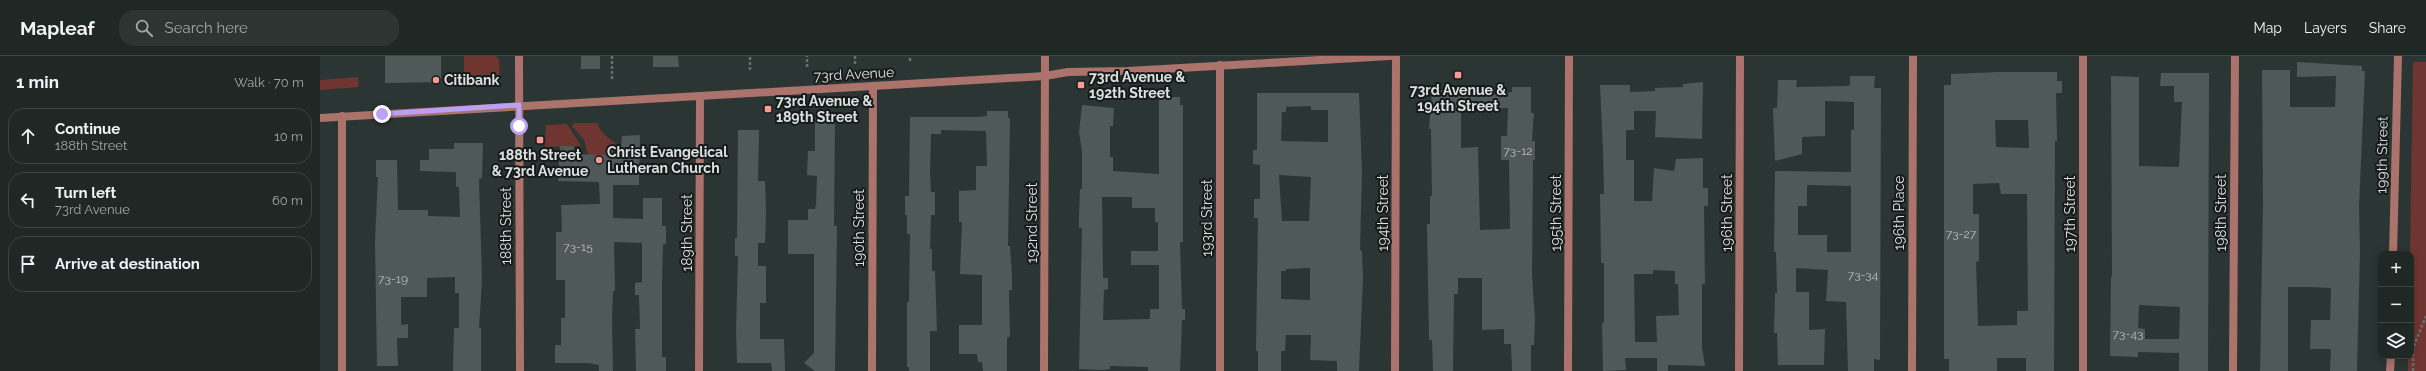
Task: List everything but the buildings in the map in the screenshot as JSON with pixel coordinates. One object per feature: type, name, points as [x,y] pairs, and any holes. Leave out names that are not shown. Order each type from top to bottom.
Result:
[{"type":"street","name":"188th Street","points":[[519,56],[520,371]]},
{"type":"street","name":"192nd Street","points":[[1044,371],[1045,56]]},
{"type":"street","name":"73rd Avenue","points":[[320,118],[519,105],[1045,76],[1068,72],[1390,56]]},
{"type":"street","name":"194th Street","points":[[1396,56],[1396,371]]},
{"type":"street","name":"195th Street","points":[[1568,371],[1569,56]]},
{"type":"street","name":"196th Street","points":[[1740,56],[1740,371]]},
{"type":"street","name":"196th Place","points":[[1912,371],[1913,56]]},
{"type":"street","name":"197th Street","points":[[2083,56],[2083,371]]},
{"type":"street","name":"198th Street","points":[[2233,371],[2235,56]]},
{"type":"street","name":"199th Street","points":[[2393,251],[2398,56]]},
{"type":"street","name":"193rd Street","points":[[1220,65],[1220,371]]},
{"type":"street","name":"190th Street","points":[[872,86],[872,371]]},
{"type":"street","name":"189th Street","points":[[699,371],[700,96]]},
{"type":"street","points":[[342,116],[342,371]]},
{"type":"street","points":[[2390,371],[2391,359]]},
{"type":"path","points":[[612,56],[612,79]]},
{"type":"path","points":[[750,56],[750,70]]},
{"type":"path","points":[[807,56],[807,67]]},
{"type":"path","points":[[855,56],[855,64]]},
{"type":"path","points":[[910,56],[910,61]]},
{"type":"path","points":[[2413,371],[2414,348],[2426,316]]},
{"type":"shaded area","points":[[464,56],[495,56],[499,59],[500,81],[464,82]]},
{"type":"shaded area","points":[[2413,62],[2426,62],[2426,371],[2408,371],[2408,359],[2414,359],[2414,251],[2410,251]]},
{"type":"shaded area","points":[[358,77],[359,87],[320,90],[320,80]]},
{"type":"shaded area","points":[[574,123],[597,123],[604,134],[621,147],[610,147],[608,155],[588,155],[584,140],[572,126]]},
{"type":"shaded area","points":[[567,124],[581,146],[545,147],[546,125]]},
{"type":"place","name":"73rd Avenue & 194th Street","points":[[1458,75]]},
{"type":"place","name":"Citibank","points":[[436,80]]},
{"type":"place","name":"73rd Avenue & 192th Street","points":[[1081,85]]},
{"type":"place","name":"73rd Avenue & 189th Street","points":[[768,109]]},
{"type":"place","name":"188th Street & 73rd Avenue","points":[[540,140]]},
{"type":"place","name":"Christ Evangelical Lutheran Church","points":[[599,160]]},
{"type":"route","points":[[382,114],[519,105],[519,126]]}]
